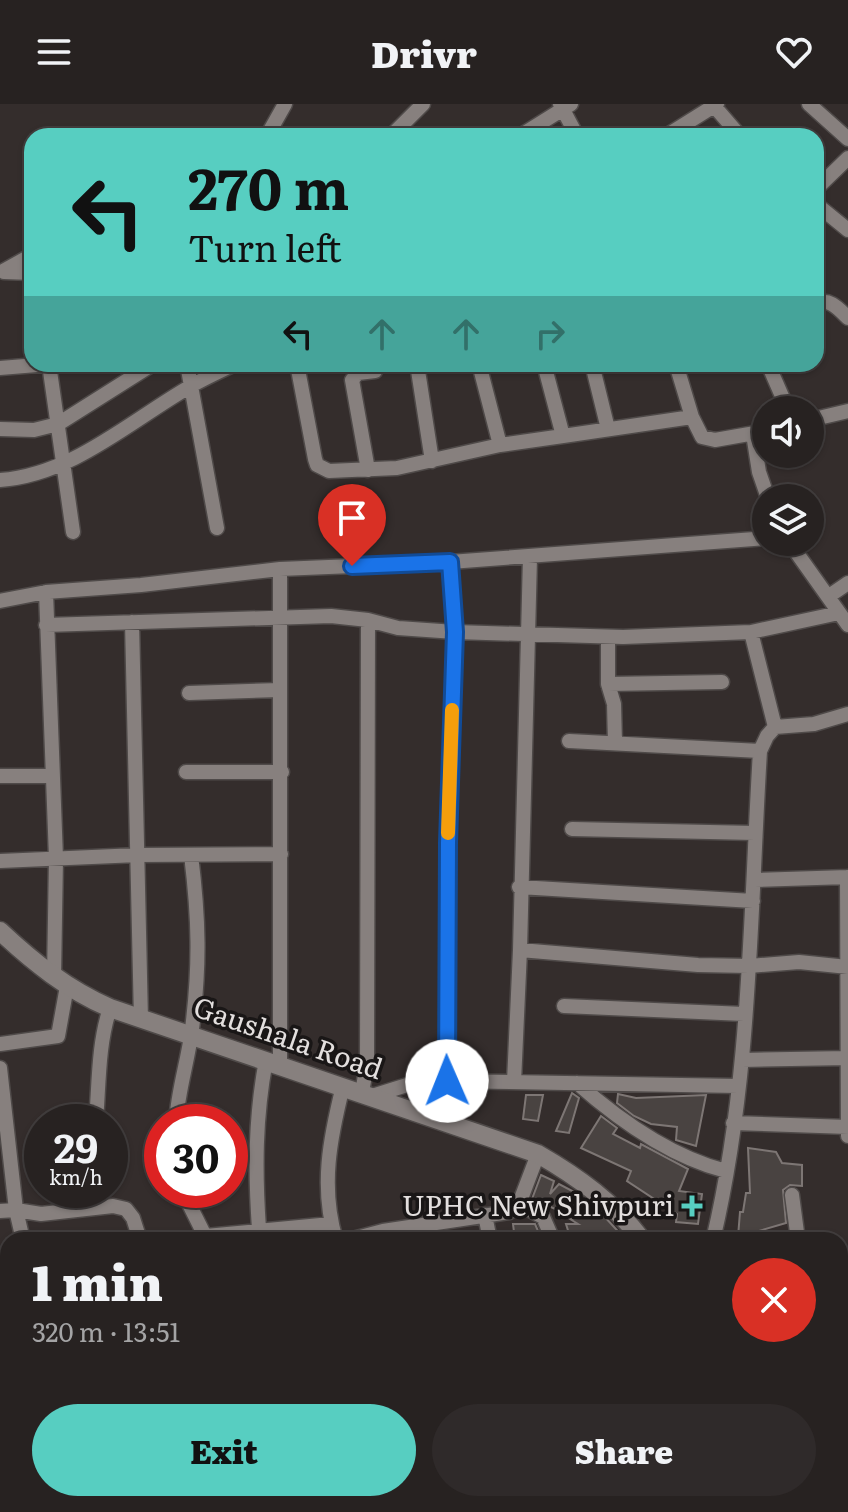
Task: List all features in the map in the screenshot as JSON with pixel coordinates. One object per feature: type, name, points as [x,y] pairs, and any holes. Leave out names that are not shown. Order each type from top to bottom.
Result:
[{"type":"street","points":[[272,128],[285,104]]},
{"type":"street","points":[[399,128],[423,104]]},
{"type":"street","points":[[809,104],[848,139]]},
{"type":"street","points":[[679,128],[715,105],[734,128]]},
{"type":"street","points":[[532,128],[564,106],[574,128]]},
{"type":"street","points":[[824,181],[848,158]]},
{"type":"street","points":[[824,210],[848,230]]},
{"type":"street","points":[[2,271],[24,259]]},
{"type":"street","points":[[2,271],[24,275]]},
{"type":"street","points":[[824,301],[848,318]]},
{"type":"street","points":[[0,368],[24,366]]},
{"type":"street","points":[[50,372],[73,532]]},
{"type":"street","points":[[0,429],[34,430],[58,424],[140,372]]},
{"type":"street","points":[[189,372],[217,528]]},
{"type":"street","points":[[0,480],[32,476],[65,463],[219,372]]},
{"type":"street","points":[[299,372],[317,465],[329,471],[397,468],[500,445],[692,417]]},
{"type":"street","points":[[368,470],[352,380],[358,373],[373,372]]},
{"type":"street","points":[[418,372],[432,461]]},
{"type":"street","points":[[481,372],[500,445]]},
{"type":"street","points":[[546,372],[563,436]]},
{"type":"street","points":[[594,372],[608,429]]},
{"type":"street","points":[[678,372],[692,417],[707,440],[752,433]]},
{"type":"street","points":[[771,372],[782,396]]},
{"type":"street","points":[[824,417],[848,411]]},
{"type":"street","points":[[0,601],[46,592],[280,569],[530,557],[752,539]]},
{"type":"street","points":[[46,625],[331,616],[368,620],[398,628],[608,637],[751,632],[844,619],[799,556]]},
{"type":"street","points":[[514,1082],[530,557]]},
{"type":"street","points":[[447,1081],[448,843],[455,632],[450,562]]},
{"type":"street","points":[[259,1229],[256,1128],[273,1063],[281,854],[280,569]]},
{"type":"street","points":[[829,596],[848,583]]},
{"type":"street","points":[[0,1044],[58,1036],[61,981],[46,592]]},
{"type":"street","points":[[368,620],[367,1094],[407,1085],[447,1081],[738,1086]]},
{"type":"street","points":[[132,622],[141,1020]]},
{"type":"street","points":[[751,632],[775,727]]},
{"type":"street","points":[[608,637],[608,684],[614,704],[615,743]]},
{"type":"street","points":[[608,684],[722,682]]},
{"type":"street","points":[[189,693],[280,690]]},
{"type":"street","points":[[715,1232],[742,1060],[755,880],[760,751],[775,727],[814,724],[848,714]]},
{"type":"street","points":[[569,741],[760,751]]},
{"type":"street","points":[[186,772],[282,772]]},
{"type":"street","points":[[0,776],[52,776]]},
{"type":"street","points":[[572,829],[755,833]]},
{"type":"street","points":[[0,861],[138,855],[281,854]]},
{"type":"street","points":[[178,1104],[191,1034],[199,965],[198,914],[191,855]]},
{"type":"street","points":[[755,880],[848,877],[848,1136]]},
{"type":"street","points":[[519,887],[753,901]]},
{"type":"street","name":"Gaushala Road","points":[[0,931],[61,981],[85,997],[110,1008],[538,1154],[600,1195],[636,1232]]},
{"type":"street","points":[[520,950],[698,965],[749,966],[799,962],[847,967]]},
{"type":"street","points":[[564,1006],[744,1014]]},
{"type":"street","points":[[97,1104],[104,1025],[110,1008]]},
{"type":"street","points":[[742,1060],[847,1058]]},
{"type":"street","points":[[0,1068],[3,1126],[21,1232]]},
{"type":"street","points":[[577,1083],[604,1106],[680,1155],[726,1171]]},
{"type":"street","points":[[334,1232],[327,1194],[327,1162],[343,1086]]},
{"type":"street","points":[[733,1123],[848,1127]]},
{"type":"street","points":[[379,1232],[509,1212],[519,1204],[538,1154]]},
{"type":"street","points":[[792,1195],[797,1232]]},
{"type":"street","points":[[519,1204],[543,1217],[550,1232]]},
{"type":"street","points":[[0,1211],[41,1214],[89,1208]]},
{"type":"street","points":[[122,1208],[133,1218],[137,1232]]},
{"type":"street","points":[[191,1208],[203,1232]]},
{"type":"street","points":[[485,1215],[488,1232]]},
{"type":"street","points":[[241,1232],[331,1224]]},
{"type":"building","points":[[572,1093],[579,1098],[569,1133],[556,1131]]},
{"type":"building","points":[[618,1094],[636,1098],[706,1095],[696,1146],[676,1140],[677,1127],[651,1124],[634,1116],[617,1103]]},
{"type":"building","points":[[526,1095],[543,1095],[538,1121],[523,1119]]},
{"type":"building","points":[[601,1116],[617,1128],[613,1134],[640,1148],[641,1144],[688,1169],[679,1191],[702,1194],[698,1224],[676,1222],[677,1214],[627,1181],[631,1171],[581,1148]]},
{"type":"building","points":[[748,1148],[776,1152],[782,1163],[802,1165],[802,1186],[790,1185],[783,1190],[786,1223],[755,1232],[738,1232],[740,1212],[743,1212],[746,1193],[750,1193]]},
{"type":"building","points":[[541,1175],[554,1181],[550,1194],[559,1184],[578,1194],[569,1215],[532,1199]]},
{"type":"building","points":[[603,1215],[619,1232],[568,1232],[566,1224],[578,1224],[570,1219]]},
{"type":"building","points":[[513,1224],[535,1224],[538,1232],[514,1232]]},
{"type":"slow traffic","points":[[448,833],[452,710]]},
{"type":"place","name":"UPHC New Shivpuri","points":[[692,1206]]},
{"type":"route","points":[[352,566],[450,562],[455,632],[448,843],[447,1081]]}]
